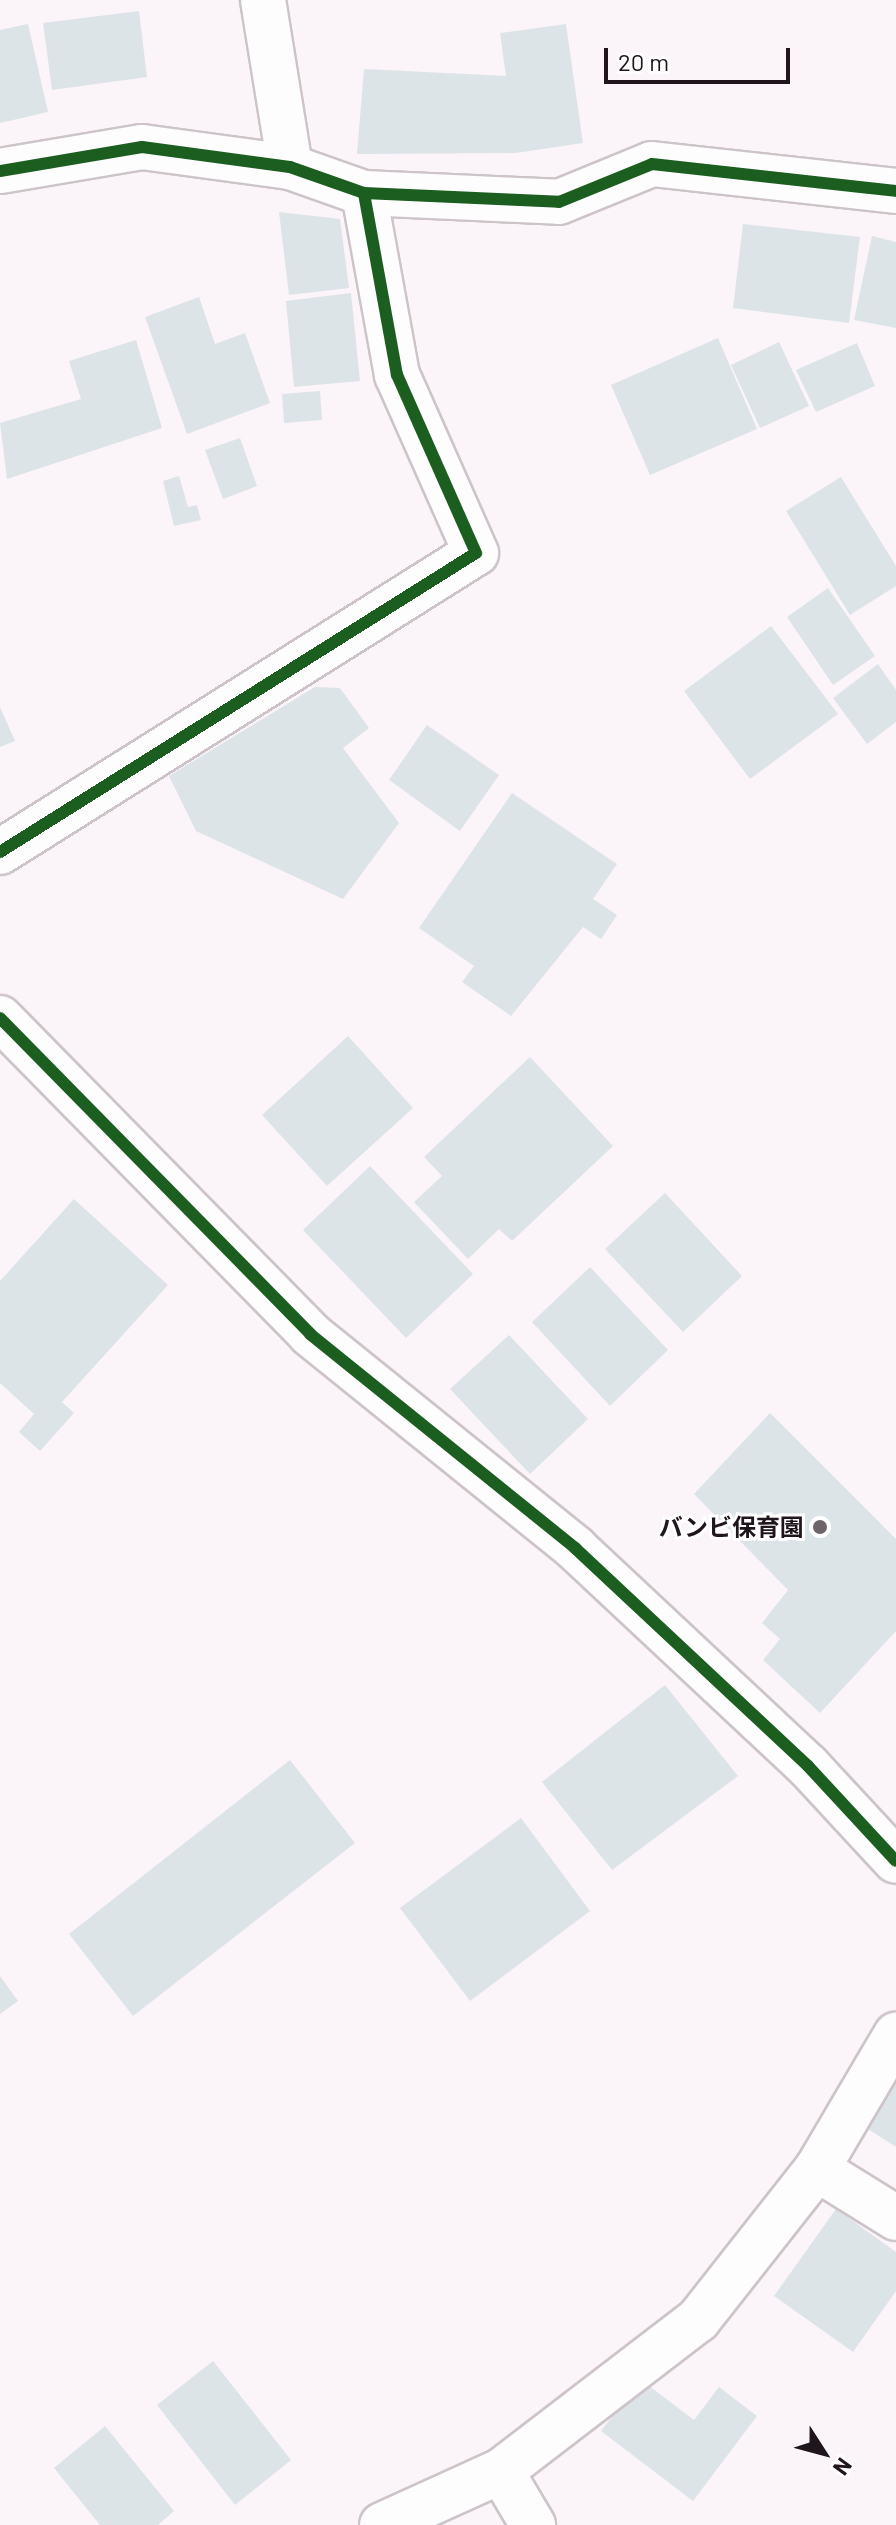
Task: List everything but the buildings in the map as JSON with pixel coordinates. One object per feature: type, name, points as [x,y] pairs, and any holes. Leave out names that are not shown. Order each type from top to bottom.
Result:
[{"type":"street","points":[[263,0],[290,167]]},
{"type":"street","points":[[0,171],[142,147],[290,167],[364,193],[559,202],[652,164],[896,191]]},
{"type":"street","points":[[0,852],[476,553],[397,375],[364,193]]},
{"type":"street","points":[[0,1018],[310,1334],[575,1548],[808,1766],[896,1861]]},
{"type":"street","points":[[382,2525],[501,2471],[698,2320],[817,2169],[896,2035]]},
{"type":"street","points":[[817,2169],[896,2218]]},
{"type":"street","points":[[501,2471],[533,2525]]},
{"type":"cycle path","points":[[0,171],[142,147],[290,167],[364,193],[559,202],[652,164],[896,191]]},
{"type":"cycle path","points":[[0,852],[476,553],[397,375],[364,193]]},
{"type":"cycle path","points":[[0,1018],[310,1334],[575,1548],[808,1766],[896,1861]]},
{"type":"place","name":"バンビ保育園","points":[[820,1527]]}]
